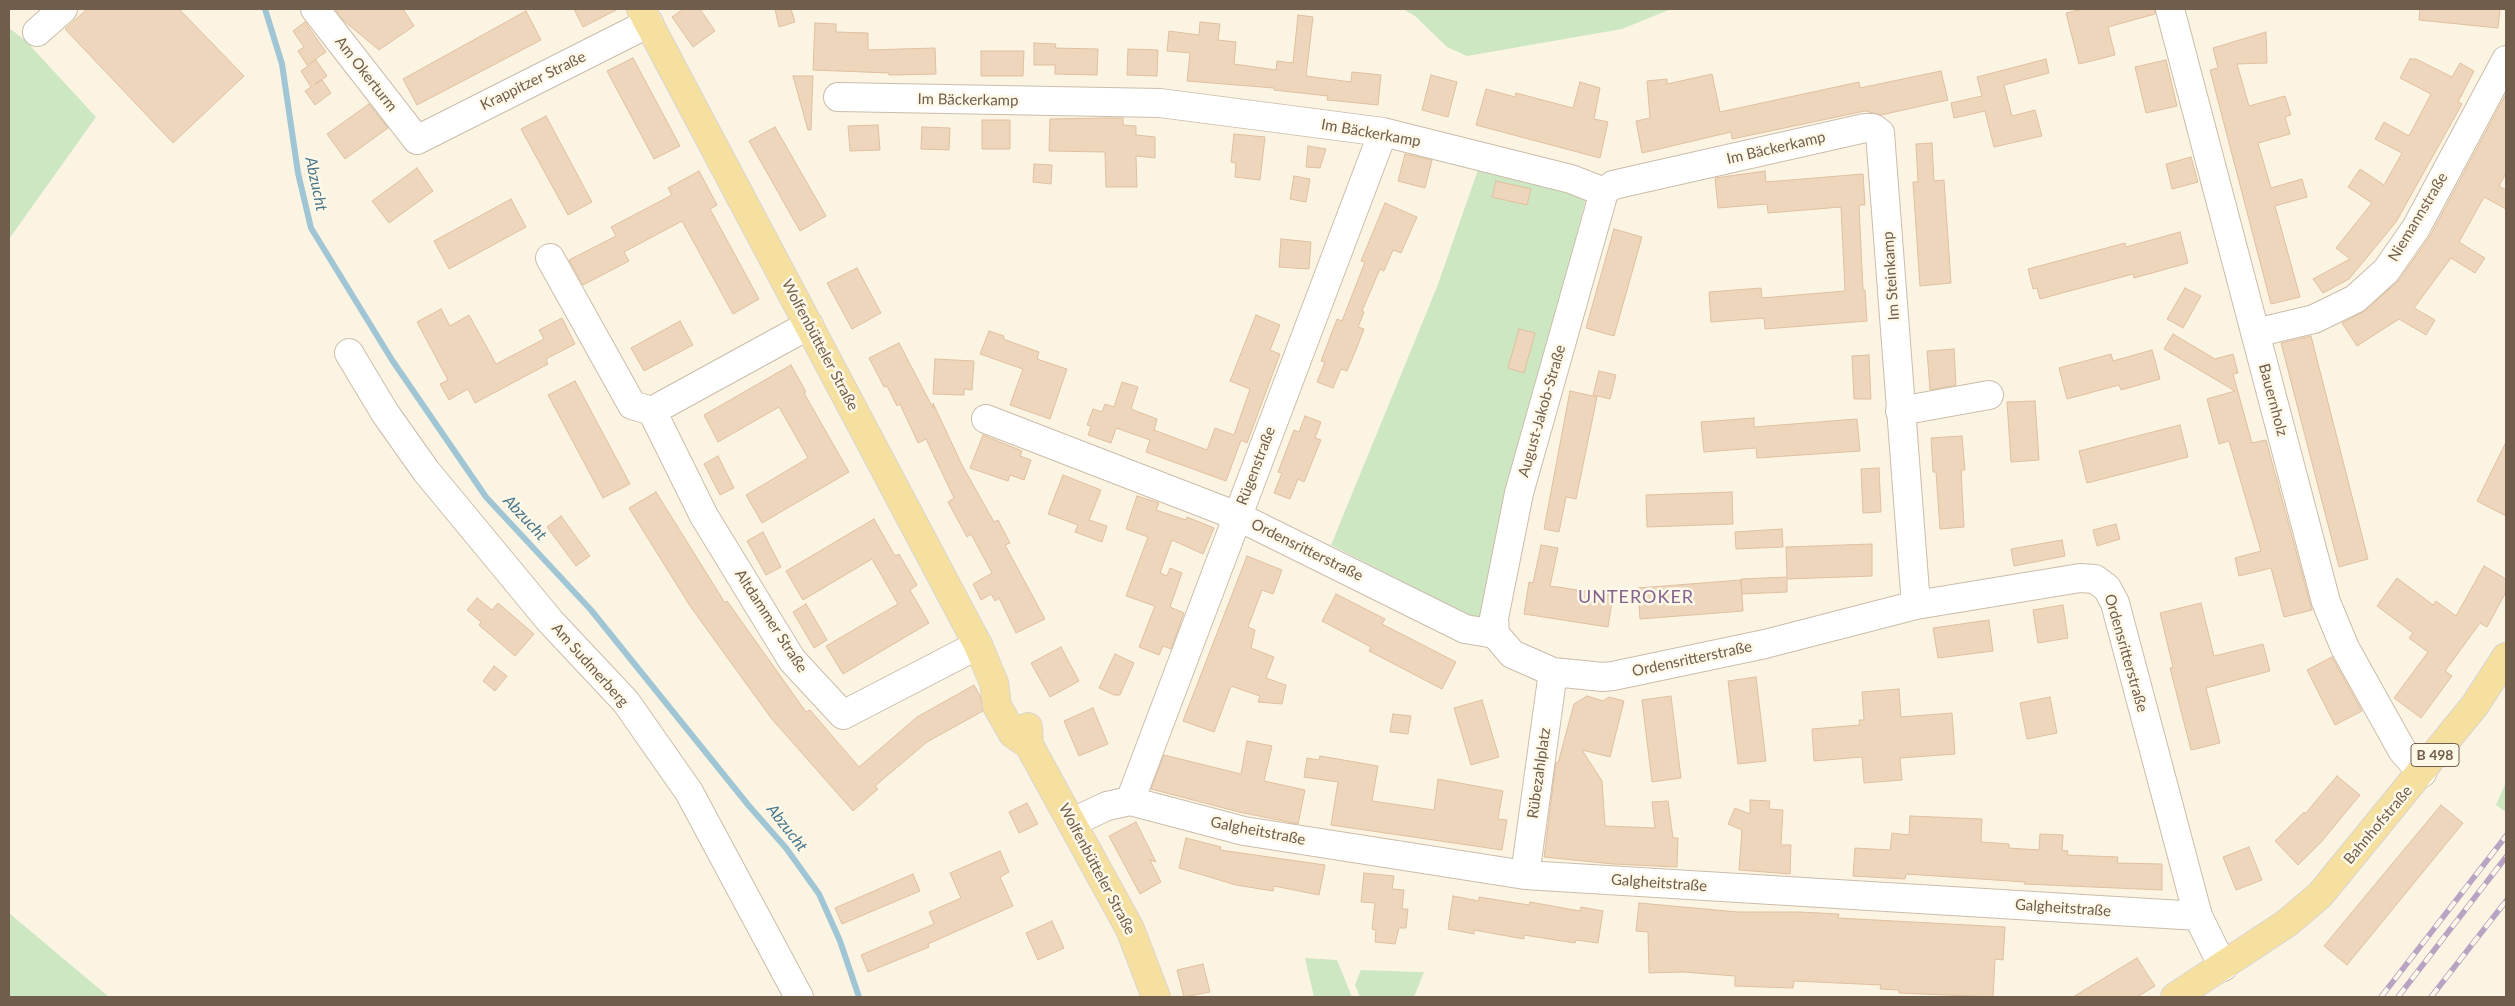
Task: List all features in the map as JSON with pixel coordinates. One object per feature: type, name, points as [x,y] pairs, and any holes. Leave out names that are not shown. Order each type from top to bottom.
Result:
[{"type":"main road","name":"Wolfenbütteler Straße","points":[[645,16],[978,645],[994,683],[1011,698],[1028,727],[1029,745],[1073,822],[1130,929],[1156,997]]},
{"type":"main road","name":"Bahnhofstraße","points":[[2223,967],[2287,923],[2320,894],[2422,772],[2475,705],[2506,657]]},
{"type":"main road","name":"B 498","points":[[2175,997],[2223,967]]},
{"type":"street","points":[[36,32],[64,9]]},
{"type":"street","name":"Am Okerturm","points":[[315,9],[417,140]]},
{"type":"street","name":"Bauernholz","points":[[2170,9],[2326,602],[2345,648],[2402,750],[2422,772]]},
{"type":"street","name":"Krappitzer Straße","points":[[417,140],[645,16]]},
{"type":"street","name":"Niemannstraße","points":[[2255,333],[2322,315],[2355,299],[2386,271],[2416,228],[2506,60]]},
{"type":"street","name":"Im Bäckerkamp","points":[[838,97],[1160,103],[1383,132],[1571,179],[1604,192],[1612,185],[1865,128],[1873,128],[1880,133],[1882,141]]},
{"type":"street","name":"Rügenstraße","points":[[1130,801],[1383,132]]},
{"type":"street","name":"Im Steinkamp","points":[[1882,141],[1900,411],[1916,605]]},
{"type":"street","name":"August-Jakob-Straße","points":[[1495,634],[1494,618],[1519,493],[1604,192]]},
{"type":"street","points":[[550,258],[632,405],[652,411],[809,325]]},
{"type":"street","name":"Am Sudmerberg","points":[[349,353],[386,413],[426,471],[550,621],[626,702],[689,792],[799,997]]},
{"type":"street","points":[[1900,411],[1989,395]]},
{"type":"street","name":"Altdammer Straße","points":[[652,411],[704,516],[792,660],[843,715],[978,645]]},
{"type":"street","name":"Ordensritterstraße","points":[[986,419],[1237,516],[1465,630],[1495,634],[1512,654],[1553,672],[1603,677],[1613,676],[1774,642],[1916,605],[2080,578],[2095,579],[2107,588],[2115,603],[2198,916]]},
{"type":"street","name":"Rübezahlplatz","points":[[1525,875],[1553,672]]},
{"type":"street","name":"Galgheitstraße","points":[[1073,822],[1107,806],[1130,801],[1244,831],[1525,875],[2198,916]]},
{"type":"street","points":[[2198,916],[2223,967]]},
{"type":"green space","points":[[1403,9],[1671,9],[1622,29],[1467,56],[1447,47],[1415,16]]},
{"type":"green space","points":[[9,28],[25,40],[96,117],[9,239]]},
{"type":"green space","points":[[1479,167],[1587,195],[1510,492],[1484,614],[1475,619],[1331,545],[1437,287]]},
{"type":"green space","points":[[2506,782],[2506,812],[2496,805]]},
{"type":"green space","points":[[9,913],[109,997],[9,997]]},
{"type":"green space","points":[[1305,958],[1337,960],[1352,997],[1314,997]]},
{"type":"green space","points":[[1361,970],[1424,972],[1414,997],[1360,997],[1355,985]]},
{"type":"building","points":[[87,9],[179,9],[244,76],[173,143],[65,29]]},
{"type":"building","points":[[335,9],[403,9],[414,26],[379,50],[344,21]]},
{"type":"building","points":[[574,9],[618,9],[583,27]]},
{"type":"building","points":[[683,9],[700,9],[715,31],[693,47],[672,17]]},
{"type":"building","points":[[775,9],[791,9],[795,22],[779,27]]},
{"type":"building","points":[[2083,9],[2155,9],[2155,14],[2108,27],[2115,55],[2079,64],[2066,13]]},
{"type":"building","points":[[2420,9],[2500,9],[2498,28],[2419,20]]},
{"type":"building","points":[[526,11],[541,40],[417,105],[403,79]]},
{"type":"building","points":[[1298,15],[1313,17],[1306,76],[1351,82],[1352,72],[1381,75],[1378,105],[1327,100],[1328,96],[1274,90],[1274,88],[1187,81],[1190,53],[1167,51],[1169,31],[1199,35],[1200,22],[1220,24],[1218,40],[1236,42],[1234,64],[1276,70],[1277,61],[1293,63]]},
{"type":"building","points":[[305,22],[326,52],[307,65],[298,51],[304,47],[293,31]]},
{"type":"building","points":[[815,23],[836,24],[836,32],[868,33],[868,50],[935,48],[936,74],[889,75],[889,73],[813,70]]},
{"type":"building","points":[[2266,32],[2267,63],[2237,64],[2249,106],[2285,96],[2291,115],[2285,117],[2290,134],[2258,143],[2271,188],[2302,179],[2307,197],[2275,206],[2300,297],[2271,304],[2210,70],[2218,68],[2213,48]]},
{"type":"building","points":[[1034,43],[1056,44],[1055,48],[1098,49],[1097,75],[1055,74],[1055,65],[1034,65]]},
{"type":"building","points":[[1128,49],[1158,50],[1157,76],[1127,75]]},
{"type":"building","points":[[981,51],[1024,51],[1023,76],[981,76]]},
{"type":"building","points":[[633,58],[680,146],[654,159],[607,71]]},
{"type":"building","points":[[2046,59],[2049,73],[2004,85],[2012,116],[2035,110],[2042,136],[1994,147],[1985,111],[1954,118],[1951,103],[1982,96],[1977,77]]},
{"type":"building","points":[[2410,59],[2416,59],[2452,77],[2460,63],[2474,71],[2458,102],[2462,104],[2396,222],[2349,279],[2323,293],[2313,279],[2350,259],[2336,248],[2372,203],[2348,187],[2360,169],[2384,185],[2402,153],[2375,139],[2384,122],[2409,136],[2431,94],[2400,78]]},
{"type":"building","points":[[316,60],[327,76],[315,84],[322,80],[331,93],[315,105],[305,91],[311,87],[301,71]]},
{"type":"building","points":[[2166,60],[2177,106],[2146,113],[2135,67]]},
{"type":"building","points":[[1941,71],[1948,100],[1881,115],[1865,111],[1732,139],[1731,132],[1642,153],[1636,121],[1650,118],[1647,81],[1667,79],[1667,84],[1712,74],[1720,112],[1859,82],[1860,88]]},
{"type":"building","points":[[1431,75],[1457,82],[1448,117],[1422,110]]},
{"type":"building","points":[[793,76],[813,76],[811,130],[808,130]]},
{"type":"building","points":[[1580,82],[1600,88],[1594,119],[1608,122],[1600,158],[1476,125],[1486,89],[1515,97],[1516,93],[1573,108]]},
{"type":"building","points":[[2506,94],[2506,173],[2499,186],[2506,190],[2506,209],[2484,197],[2459,242],[2485,258],[2475,273],[2451,258],[2414,308],[2435,320],[2426,335],[2399,319],[2357,346],[2342,323],[2365,311],[2399,280],[2430,236]]},
{"type":"building","points":[[369,104],[388,128],[345,159],[327,134]]},
{"type":"building","points":[[546,116],[592,202],[568,215],[521,129]]},
{"type":"building","points":[[1123,118],[1123,125],[1136,126],[1136,135],[1155,137],[1155,158],[1136,156],[1137,187],[1106,187],[1105,152],[1049,151],[1050,119]]},
{"type":"building","points":[[982,120],[1010,120],[1010,149],[982,149]]},
{"type":"building","points":[[878,125],[880,150],[850,151],[848,126]]},
{"type":"building","points":[[775,127],[826,216],[800,231],[749,141]]},
{"type":"building","points":[[922,127],[950,128],[949,150],[921,149]]},
{"type":"building","points":[[1234,134],[1265,137],[1260,180],[1235,177],[1236,163],[1231,162]]},
{"type":"building","points":[[1932,143],[1934,181],[1944,180],[1951,283],[1920,286],[1913,182],[1918,182],[1916,144]]},
{"type":"building","points":[[1308,146],[1326,149],[1320,168],[1306,167]]},
{"type":"building","points":[[1405,154],[1432,160],[1425,188],[1398,181]]},
{"type":"building","points":[[2191,157],[2198,182],[2172,189],[2166,164]]},
{"type":"building","points":[[1034,164],[1052,165],[1051,184],[1033,182]]},
{"type":"building","points":[[417,168],[433,191],[389,223],[372,201]]},
{"type":"building","points":[[699,171],[717,205],[710,209],[759,299],[733,314],[682,221],[624,252],[629,261],[583,285],[569,260],[616,236],[611,227],[672,195],[668,188]]},
{"type":"building","points":[[1765,171],[1766,182],[1863,174],[1865,205],[1859,205],[1863,290],[1865,290],[1867,321],[1765,329],[1764,318],[1711,322],[1709,292],[1761,288],[1762,298],[1845,291],[1841,207],[1768,213],[1767,204],[1718,208],[1715,178]]},
{"type":"building","points":[[1294,176],[1310,179],[1306,202],[1290,199]]},
{"type":"building","points":[[1496,181],[1531,189],[1527,205],[1492,197]]},
{"type":"building","points":[[511,199],[526,227],[449,269],[434,241]]},
{"type":"building","points":[[1385,203],[1417,217],[1401,253],[1393,250],[1384,271],[1380,269],[1362,311],[1364,312],[1358,327],[1364,329],[1356,350],[1347,371],[1341,369],[1333,388],[1317,382],[1325,362],[1321,361],[1337,319],[1342,321],[1365,262],[1361,261]]},
{"type":"building","points":[[1614,229],[1642,237],[1614,336],[1586,328]]},
{"type":"building","points":[[2180,232],[2188,263],[2134,278],[2133,274],[2040,299],[2037,288],[2033,289],[2028,269],[2125,243],[2126,247]]},
{"type":"building","points":[[1281,239],[1311,242],[1309,269],[1279,267]]},
{"type":"building","points":[[857,268],[881,313],[852,329],[827,283]]},
{"type":"building","points":[[2185,288],[2201,296],[2183,328],[2167,319]]},
{"type":"building","points":[[441,309],[450,326],[469,315],[496,364],[544,339],[539,330],[562,318],[575,344],[546,359],[548,364],[475,403],[468,389],[449,400],[440,384],[448,380],[417,322]]},
{"type":"building","points":[[1256,315],[1280,325],[1270,350],[1280,354],[1247,443],[1241,440],[1226,481],[1146,452],[1150,440],[1116,428],[1111,443],[1088,435],[1091,426],[1087,425],[1093,409],[1102,412],[1105,404],[1114,407],[1122,382],[1138,387],[1131,409],[1157,419],[1154,430],[1207,450],[1215,428],[1234,435],[1250,389],[1230,381]]},
{"type":"building","points":[[680,321],[693,345],[644,371],[631,348]]},
{"type":"building","points":[[1519,329],[1535,333],[1524,373],[1508,368]]},
{"type":"building","points":[[989,331],[1004,336],[1003,339],[1039,352],[1037,359],[1067,369],[1050,419],[1010,405],[1023,369],[980,354]]},
{"type":"building","points":[[2173,334],[2215,359],[2233,354],[2238,373],[2233,374],[2252,443],[2266,440],[2312,610],[2284,617],[2271,568],[2239,576],[2235,558],[2261,551],[2229,441],[2219,444],[2207,399],[2235,391],[2164,349]]},
{"type":"building","points":[[2311,336],[2368,559],[2339,567],[2281,343]]},
{"type":"building","points":[[899,343],[933,408],[933,403],[962,465],[994,522],[998,520],[1010,543],[1005,545],[1045,619],[1016,633],[999,598],[995,601],[991,594],[981,600],[973,584],[992,573],[971,534],[967,537],[948,502],[954,498],[926,439],[918,443],[900,404],[897,406],[887,386],[884,387],[869,358]]},
{"type":"building","points":[[1954,349],[1956,385],[1930,390],[1927,351]]},
{"type":"building","points":[[2152,350],[2160,379],[2121,390],[2119,385],[2067,399],[2059,368],[2111,354],[2113,361]]},
{"type":"building","points":[[1869,355],[1871,399],[1854,399],[1852,356]]},
{"type":"building","points":[[935,359],[974,361],[972,390],[964,389],[964,395],[933,394]]},
{"type":"building","points":[[791,365],[806,392],[804,393],[849,472],[762,523],[746,495],[808,458],[779,407],[718,442],[704,415]]},
{"type":"building","points":[[1599,371],[1616,375],[1610,399],[1593,395]]},
{"type":"building","points":[[575,381],[630,484],[603,498],[548,395]]},
{"type":"building","points":[[1570,391],[1597,397],[1576,499],[1566,497],[1559,532],[1544,529]]},
{"type":"building","points":[[2035,401],[2039,460],[2011,462],[2007,402]]},
{"type":"building","points":[[1305,416],[1321,422],[1315,438],[1321,440],[1304,482],[1298,479],[1290,499],[1274,493],[1282,473],[1278,472],[1294,430],[1299,432]]},
{"type":"building","points":[[1754,418],[1754,427],[1857,419],[1860,451],[1757,458],[1756,448],[1704,452],[1701,422]]},
{"type":"building","points":[[2180,425],[2188,457],[2087,483],[2079,451]]},
{"type":"building","points":[[983,435],[1022,451],[1020,456],[1031,460],[1024,480],[1010,475],[1008,481],[970,468]]},
{"type":"building","points":[[1962,436],[1965,470],[1961,470],[1964,527],[1940,529],[1936,472],[1933,472],[1931,438]]},
{"type":"building","points":[[2506,442],[2506,516],[2477,501]]},
{"type":"building","points":[[718,456],[734,488],[720,495],[704,464]]},
{"type":"building","points":[[1879,468],[1881,512],[1863,513],[1861,469]]},
{"type":"building","points":[[1063,475],[1101,490],[1089,520],[1107,526],[1102,542],[1075,532],[1078,525],[1048,514]]},
{"type":"building","points":[[656,492],[725,603],[727,601],[806,712],[810,710],[859,767],[917,717],[974,685],[980,696],[983,711],[927,742],[875,786],[878,789],[853,811],[771,718],[690,606],[629,508]]},
{"type":"building","points":[[1732,492],[1733,524],[1647,527],[1646,495]]},
{"type":"building","points":[[1137,496],[1159,503],[1156,510],[1186,520],[1187,517],[1214,528],[1203,554],[1172,540],[1160,573],[1167,576],[1170,568],[1182,573],[1170,607],[1184,613],[1171,649],[1163,646],[1159,655],[1139,647],[1155,606],[1126,596],[1148,537],[1126,529]]},
{"type":"building","points":[[561,516],[590,556],[576,566],[547,527]]},
{"type":"building","points":[[874,519],[895,556],[899,554],[917,585],[910,590],[929,623],[843,674],[826,646],[898,604],[872,559],[803,600],[786,571]]},
{"type":"building","points":[[2116,524],[2120,539],[2097,546],[2093,530]]},
{"type":"building","points":[[1782,529],[1783,547],[1736,549],[1735,532]]},
{"type":"building","points":[[763,532],[781,567],[766,575],[747,541]]},
{"type":"building","points":[[2062,540],[2065,556],[2014,566],[2011,549]]},
{"type":"building","points":[[1872,544],[1872,576],[1787,579],[1787,592],[1742,594],[1741,579],[1787,577],[1786,547]]},
{"type":"building","points":[[1541,545],[1558,548],[1550,586],[1613,595],[1608,627],[1524,614],[1529,582],[1533,583]]},
{"type":"building","points":[[1247,556],[1282,570],[1273,594],[1262,590],[1248,627],[1255,630],[1251,648],[1274,657],[1266,678],[1286,685],[1282,704],[1258,702],[1260,696],[1231,686],[1214,732],[1183,721]]},
{"type":"building","points":[[2484,566],[2506,579],[2506,592],[2487,627],[2480,623],[2445,671],[2452,676],[2421,718],[2394,698],[2428,652],[2409,638],[2413,633],[2377,606],[2397,578],[2433,605],[2436,601],[2456,616]]},
{"type":"building","points":[[1741,580],[1743,611],[1640,619],[1638,588]]},
{"type":"building","points":[[1336,594],[1385,619],[1382,624],[1456,662],[1442,689],[1369,651],[1371,647],[1322,621]]},
{"type":"building","points":[[477,598],[492,610],[498,603],[534,634],[515,656],[479,625],[481,622],[467,610]]},
{"type":"building","points":[[2201,603],[2214,656],[2263,644],[2270,671],[2206,688],[2220,743],[2191,750],[2170,668],[2173,667],[2160,613]]},
{"type":"building","points":[[806,604],[827,640],[814,648],[793,612]]},
{"type":"building","points":[[2063,605],[2068,638],[2038,643],[2033,610]]},
{"type":"building","points":[[1989,620],[1993,651],[1938,658],[1933,628]]},
{"type":"building","points":[[1061,647],[1079,681],[1050,697],[1031,663]]},
{"type":"building","points":[[1115,654],[1134,663],[1120,695],[1114,695],[1099,688]]},
{"type":"building","points":[[2332,657],[2362,711],[2335,725],[2307,670]]},
{"type":"building","points":[[494,666],[507,676],[495,691],[483,681]]},
{"type":"building","points":[[1756,677],[1766,761],[1738,764],[1728,681]]},
{"type":"building","points":[[1899,689],[1901,717],[1952,713],[1955,754],[1900,758],[1902,780],[1864,783],[1862,757],[1814,761],[1812,729],[1860,725],[1859,720],[1864,720],[1862,692]]},
{"type":"building","points":[[1587,696],[1603,701],[1609,697],[1624,701],[1610,757],[1582,750],[1602,781],[1605,826],[1655,828],[1652,802],[1668,801],[1673,838],[1678,838],[1677,867],[1613,864],[1544,857],[1556,762],[1558,763],[1574,704]]},
{"type":"building","points":[[1671,696],[1681,778],[1652,782],[1642,700]]},
{"type":"building","points":[[2050,697],[2057,733],[2027,739],[2020,703]]},
{"type":"building","points":[[1482,700],[1499,757],[1471,765],[1454,708]]},
{"type":"building","points":[[1093,708],[1108,744],[1079,756],[1064,721]]},
{"type":"building","points":[[1393,714],[1411,716],[1408,734],[1390,732]]},
{"type":"building","points":[[1247,741],[1272,746],[1264,781],[1305,790],[1298,824],[1239,812],[1151,789],[1164,755],[1241,774]]},
{"type":"building","points":[[1320,756],[1378,766],[1372,801],[1434,810],[1438,779],[1503,791],[1498,819],[1507,820],[1502,850],[1331,825],[1338,782],[1304,777],[1307,758],[1319,760]]},
{"type":"building","points":[[2337,776],[2360,795],[2322,841],[2298,865],[2275,841],[2304,812],[2305,814]]},
{"type":"building","points":[[1750,800],[1770,801],[1769,809],[1783,810],[1781,845],[1791,845],[1790,874],[1739,870],[1742,830],[1728,824],[1735,808],[1750,814]]},
{"type":"building","points":[[1027,803],[1038,824],[1019,833],[1009,812]]},
{"type":"building","points":[[2441,805],[2463,823],[2347,965],[2324,946]]},
{"type":"building","points":[[1910,816],[1982,819],[1981,842],[2009,844],[2009,848],[2039,850],[2040,834],[2063,835],[2062,850],[2068,851],[2067,855],[2118,857],[2117,863],[2162,864],[2162,890],[2024,884],[2025,882],[1906,874],[1905,879],[1853,876],[1855,848],[1890,850],[1892,833],[1909,835]]},
{"type":"building","points":[[1136,822],[1156,862],[1150,860],[1161,882],[1140,894],[1109,836]]},
{"type":"building","points":[[1186,838],[1221,847],[1220,850],[1325,865],[1319,895],[1274,886],[1273,891],[1236,885],[1179,868]]},
{"type":"building","points":[[2249,847],[2262,880],[2236,890],[2223,857]]},
{"type":"building","points":[[1000,851],[1009,872],[1000,877],[1013,906],[928,944],[929,947],[868,972],[861,955],[934,924],[929,912],[961,898],[950,873]]},
{"type":"building","points":[[1364,873],[1394,876],[1392,889],[1404,890],[1402,909],[1408,909],[1406,928],[1399,928],[1395,944],[1375,942],[1376,930],[1372,929],[1375,903],[1361,902]]},
{"type":"building","points":[[913,874],[920,891],[842,924],[835,908]]},
{"type":"building","points":[[1453,896],[1479,901],[1479,897],[1529,905],[1530,902],[1580,911],[1581,907],[1603,911],[1598,943],[1576,940],[1575,943],[1524,935],[1524,939],[1474,930],[1474,934],[1448,929]]},
{"type":"building","points":[[1639,903],[1738,912],[1839,914],[1838,918],[2005,927],[2003,960],[1995,959],[1993,997],[1899,993],[1899,990],[1880,989],[1881,985],[1794,981],[1793,988],[1735,986],[1735,976],[1683,972],[1649,973],[1648,932],[1636,931]]},
{"type":"building","points":[[1052,921],[1064,948],[1038,960],[1026,933]]},
{"type":"building","points":[[2137,958],[2155,986],[2137,997],[2073,997]]},
{"type":"building","points":[[1203,964],[1210,992],[1184,997],[1177,970]]},
{"type":"waterway","name":"Abzucht","points":[[265,9],[282,64],[298,173],[311,228],[392,360],[486,497],[591,610],[749,806],[786,848],[819,894],[840,941],[859,997]]},
{"type":"railway","points":[[2381,997],[2506,836]]},
{"type":"railway","points":[[2398,997],[2506,857]]},
{"type":"railway","points":[[2431,997],[2506,901]]},
{"type":"district","name":"UNTEROKER","points":[[1636,597]]}]
